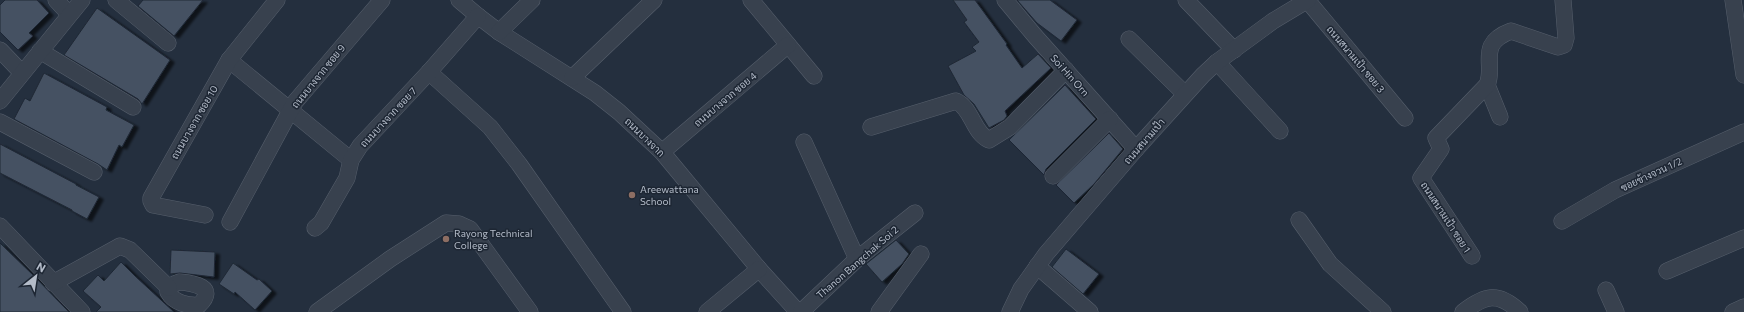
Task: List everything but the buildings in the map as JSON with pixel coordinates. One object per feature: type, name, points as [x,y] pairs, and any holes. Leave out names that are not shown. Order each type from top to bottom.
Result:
[{"type":"street","points":[[56,0],[69,14]]},
{"type":"street","points":[[0,101],[69,14],[82,0]]},
{"type":"street","points":[[116,0],[168,43]]},
{"type":"street","name":"ถนนบางจาก ซอย 10","points":[[205,215],[153,205],[151,201],[229,60],[278,0]]},
{"type":"street","name":"ถนนบางจาก ซอย 9","points":[[230,222],[290,110],[382,0]]},
{"type":"street","name":"ถนนบางจาก","points":[[459,0],[499,32],[595,93],[619,112],[662,152],[759,269],[798,312]]},
{"type":"street","points":[[499,32],[532,0]]},
{"type":"street","points":[[572,78],[654,0]]},
{"type":"street","points":[[751,0],[814,76]]},
{"type":"street","name":"Soi Hin Orn","points":[[1005,0],[1035,36],[1136,149]]},
{"type":"street","points":[[1186,0],[1234,50]]},
{"type":"street","name":"ถนนสนามเป้า","points":[[1010,312],[1021,289],[1037,266],[1136,149],[1185,94],[1217,62],[1273,21],[1288,5],[1308,0]]},
{"type":"street","name":"ถนนสนามเป้า ซอย 3","points":[[1308,0],[1405,118]]},
{"type":"street","points":[[1500,117],[1487,85],[1490,79],[1488,54],[1495,42],[1504,34],[1511,31],[1558,48],[1564,44],[1566,38],[1563,0]]},
{"type":"street","points":[[1733,0],[1738,46],[1744,75]]},
{"type":"street","name":"ถนนบางจาก ซอย 7","points":[[315,228],[322,223],[347,178],[351,160],[360,146],[429,72],[478,16]]},
{"type":"street","points":[[1129,38],[1185,94]]},
{"type":"street","name":"ถนนบางจาก ซอย 4","points":[[662,152],[788,45]]},
{"type":"street","points":[[0,50],[22,73]]},
{"type":"street","points":[[40,51],[133,107]]},
{"type":"street","points":[[229,60],[351,160]]},
{"type":"street","points":[[1217,62],[1280,131]]},
{"type":"street","points":[[870,128],[956,101],[962,104],[982,137],[989,140],[1010,127],[1066,70]]},
{"type":"street","points":[[429,72],[490,127],[519,164],[623,312]]},
{"type":"street","name":"ถนนสนามเป้า ซอย 1","points":[[1472,256],[1421,178],[1441,149],[1436,138],[1487,85]]},
{"type":"street","points":[[1053,176],[1110,119]]},
{"type":"street","points":[[0,122],[94,172]]},
{"type":"street","name":"ซอยข้างจวน 1/2","points":[[1562,221],[1615,190],[1744,132]]},
{"type":"street","points":[[804,142],[857,259]]},
{"type":"street","name":"Thanon Bangchak Soi 2","points":[[801,312],[857,259],[915,213]]},
{"type":"street","points":[[1299,220],[1330,264],[1383,312]]},
{"type":"street","points":[[317,312],[390,259],[446,222],[459,224],[470,229],[530,312]]},
{"type":"street","points":[[0,226],[82,312]]},
{"type":"street","points":[[1667,271],[1744,238]]},
{"type":"street","points":[[53,283],[120,246],[130,250],[169,288]]},
{"type":"street","points":[[879,312],[921,254]]},
{"type":"street","points":[[1037,266],[1090,312]]},
{"type":"street","points":[[707,312],[759,269]]},
{"type":"street","points":[[1606,290],[1616,312]]},
{"type":"street","points":[[1463,312],[1476,302],[1486,298],[1498,298],[1510,303],[1520,312]]},
{"type":"street","points":[[1733,312],[1744,307]]},
{"type":"place","name":"Areewattana School","points":[[632,195]]},
{"type":"place","name":"Rayong Technical College","points":[[446,239]]}]
